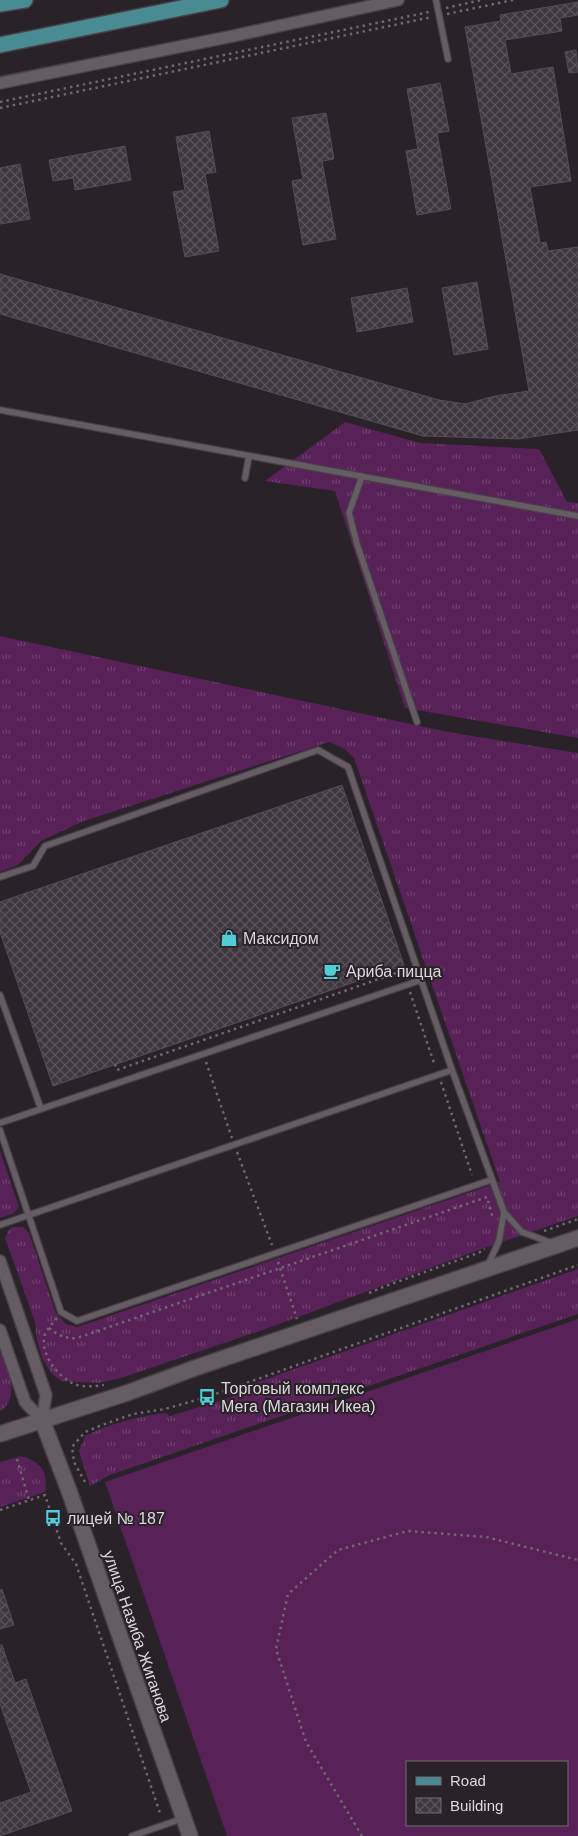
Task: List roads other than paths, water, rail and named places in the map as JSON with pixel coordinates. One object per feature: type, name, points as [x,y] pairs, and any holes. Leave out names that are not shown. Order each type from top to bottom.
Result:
[{"type":"main road","points":[[0,4],[19,0]]},
{"type":"main road","points":[[0,45],[221,0]]},
{"type":"main road","points":[[0,1434],[578,1238]]},
{"type":"main road","name":"улица Назиба Жиганова","points":[[42,1420],[68,1488],[190,1836]]},
{"type":"street","points":[[0,83],[233,36],[398,0]]},
{"type":"street","points":[[0,1260],[46,1395],[42,1420]]},
{"type":"street","points":[[0,1335],[25,1402],[42,1420]]},
{"type":"lane","points":[[436,0],[448,59]]},
{"type":"lane","points":[[0,410],[578,516]]},
{"type":"lane","points":[[245,478],[249,456]]},
{"type":"lane","points":[[362,476],[349,513],[356,544],[417,722]]},
{"type":"lane","points":[[0,877],[33,866],[45,846],[318,750],[348,767],[452,1070],[504,1212],[522,1232],[558,1245]]},
{"type":"lane","points":[[0,1123],[421,980]]},
{"type":"lane","points":[[0,995],[41,1109]]},
{"type":"lane","points":[[0,1225],[452,1070]]},
{"type":"lane","points":[[0,1130],[62,1312],[77,1321],[492,1180]]},
{"type":"lane","points":[[486,1270],[499,1241],[504,1212]]},
{"type":"lane","points":[[132,1836],[184,1818]]},
{"type":"place","name":"Максидом","points":[[229,938]]},
{"type":"place","name":"Ариба пицца","points":[[332,971]]},
{"type":"place","name":"Торговый комплекс Мега (Магазин Икеа)","points":[[207,1397]]},
{"type":"place","name":"лицей № 187","points":[[53,1518]]}]
